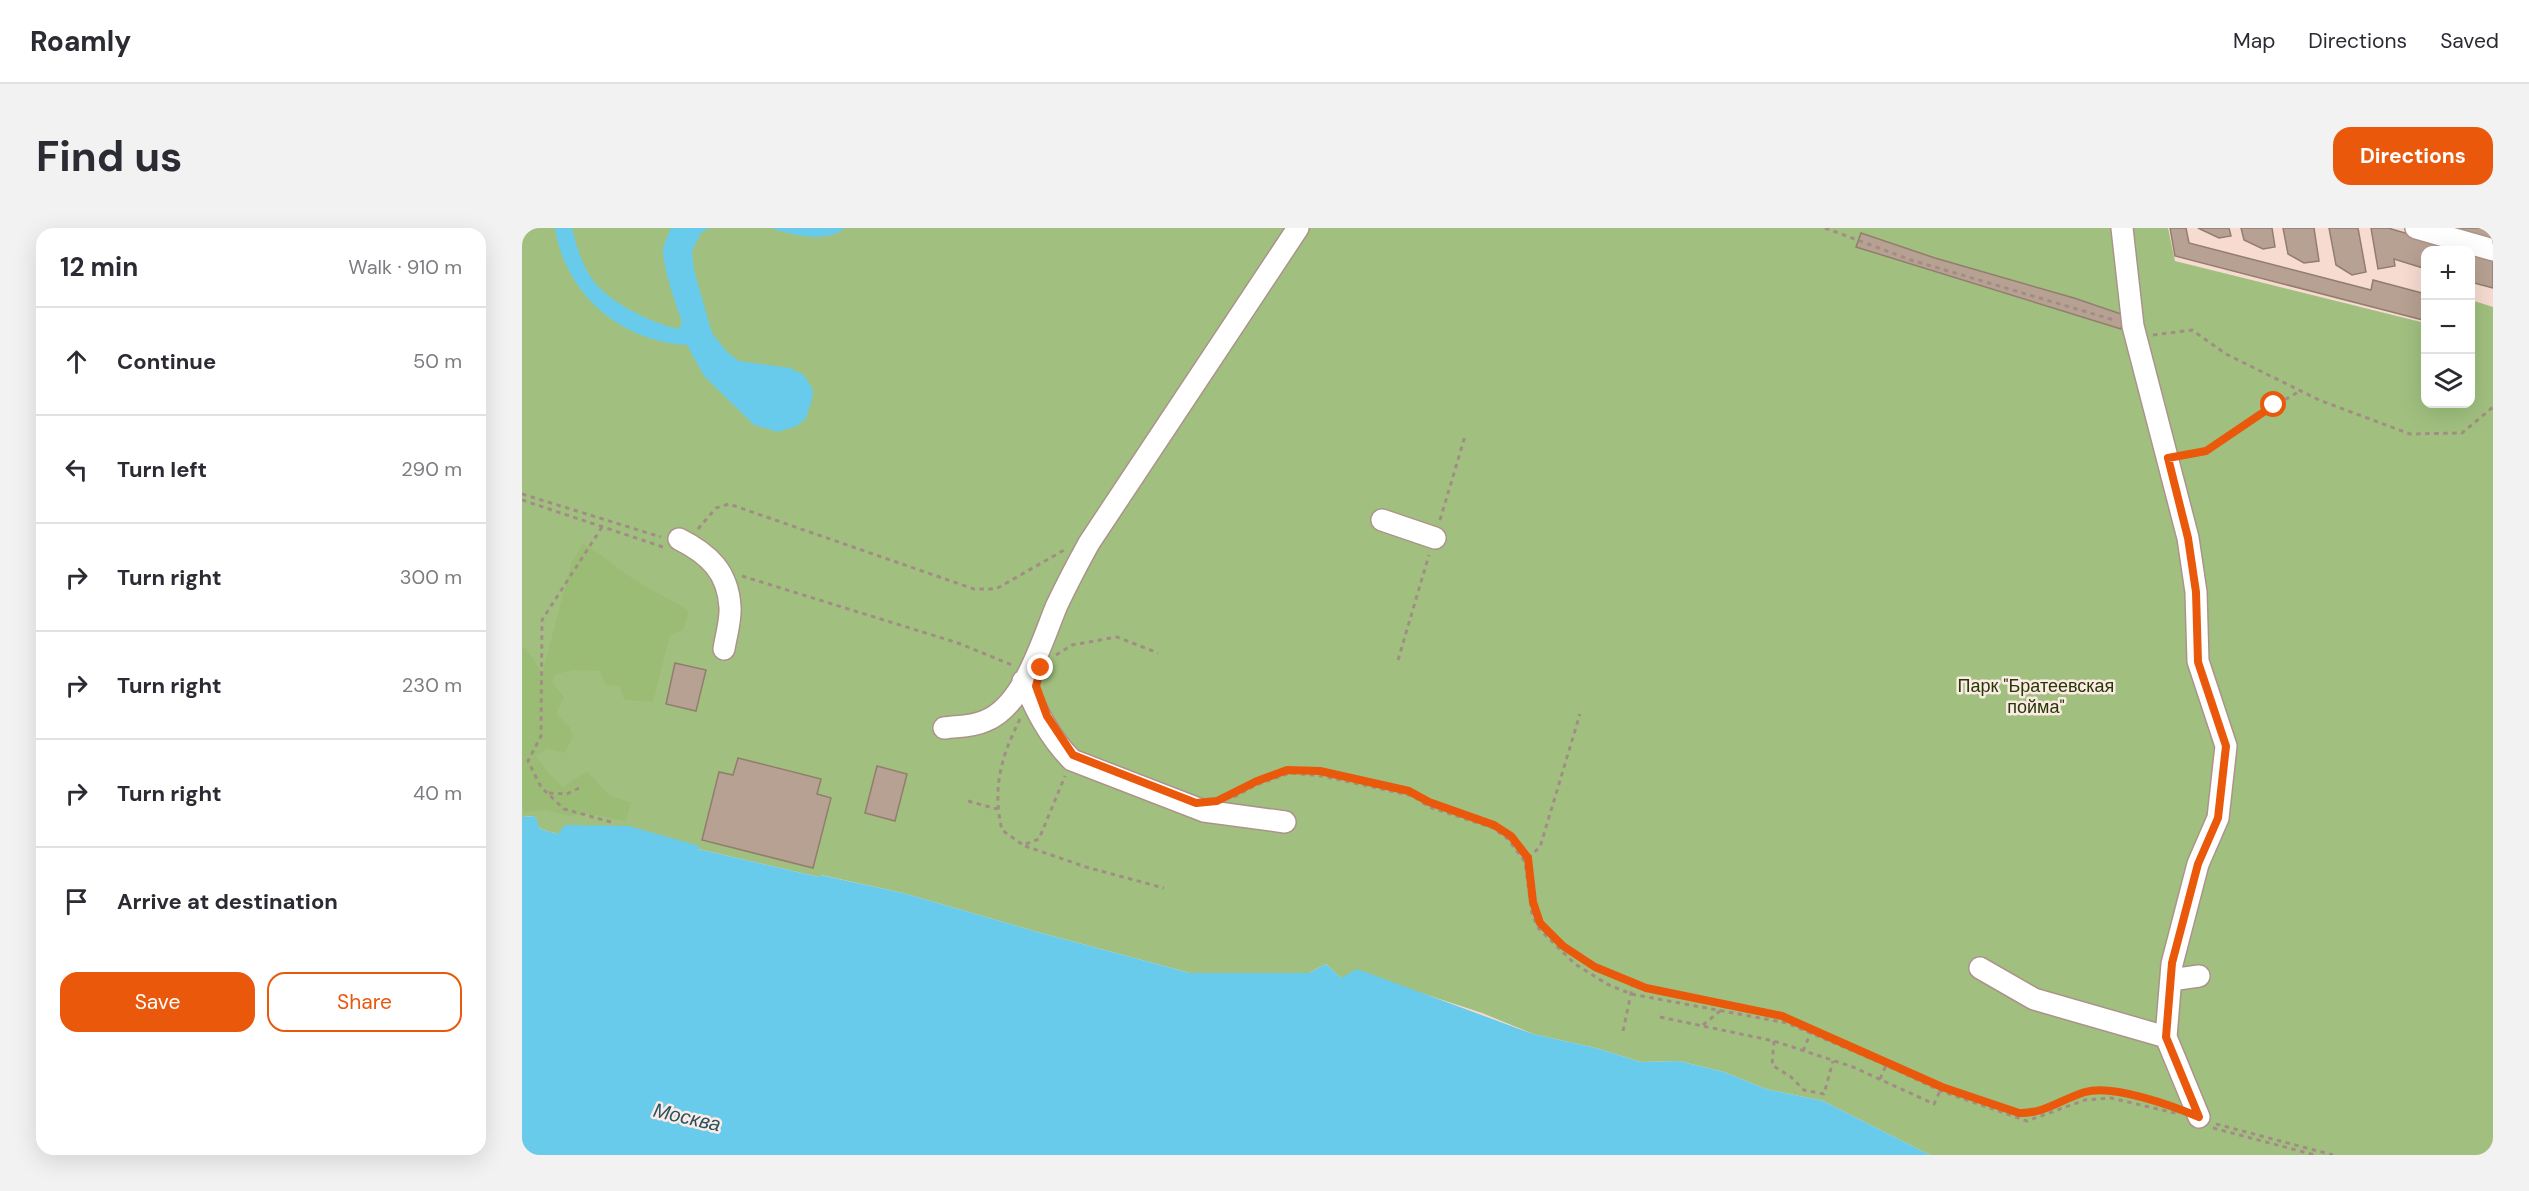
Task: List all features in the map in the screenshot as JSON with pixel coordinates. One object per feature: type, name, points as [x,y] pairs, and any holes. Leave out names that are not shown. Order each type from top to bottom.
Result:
[{"type":"lane","points":[[944,728],[968,726],[987,721],[1002,710],[1027,684],[1070,578],[1089,543],[1298,228]]},
{"type":"lane","points":[[2122,228],[2133,326],[2188,538],[2196,592],[2198,662],[2226,746],[2218,818],[2198,864],[2172,963],[2166,1037],[2199,1121]]},
{"type":"lane","points":[[2416,228],[2493,250]]},
{"type":"lane","points":[[1382,520],[1435,537]]},
{"type":"lane","points":[[675,544],[696,547],[719,568],[723,575],[731,608],[724,649]]},
{"type":"lane","points":[[1027,684],[1037,714],[1060,748],[1072,760],[1207,811],[1285,822]]},
{"type":"lane","points":[[1980,968],[2034,999],[2166,1037]]},
{"type":"lane","points":[[2171,980],[2199,976]]},
{"type":"path","points":[[1825,228],[1911,260],[2133,326],[2153,335],[2192,330],[2226,354],[2301,390],[2410,434],[2462,433],[2493,407]]},
{"type":"path","points":[[2168,458],[2206,451],[2301,390]]},
{"type":"path","points":[[522,494],[662,537],[675,544]]},
{"type":"path","points":[[522,500],[602,527],[675,544],[692,536],[717,508],[729,504],[974,589],[996,589],[1083,538],[1089,543]]},
{"type":"path","points":[[602,527],[542,620],[541,736],[528,761],[541,787],[564,809],[611,822]]},
{"type":"path","points":[[719,568],[1000,659],[1027,684],[1005,749],[998,788],[997,809],[1002,830],[1023,845],[1086,867],[1164,888]]},
{"type":"path","points":[[1052,658],[1072,645],[1117,637],[1158,653]]},
{"type":"path","points":[[1528,858],[1540,847],[1580,714]]},
{"type":"path","points":[[1023,845],[1039,839],[1072,760]]},
{"type":"path","points":[[1227,796],[1257,781],[1287,770],[1320,771],[1409,791],[1429,802],[1494,825],[1511,836],[1528,858],[1533,902],[1540,923],[1578,958],[1633,984],[1782,1016],[1942,1089],[2027,1121],[2074,1103],[2111,1098],[2154,1107],[2315,1155]]},
{"type":"path","points":[[1207,811],[1256,785],[1290,773],[1322,776],[1413,796],[1429,807],[1493,828],[1508,840],[1525,862],[1532,915],[1539,929],[1575,964],[1607,984],[1631,994],[1787,1023],[1812,1030]]},
{"type":"path","points":[[547,793],[567,794],[579,788]]},
{"type":"path","points":[[968,801],[997,809]]},
{"type":"path","points":[[1623,1031],[1633,984]]},
{"type":"path","points":[[1702,1026],[1727,1005]]},
{"type":"path","points":[[1660,1017],[1774,1041],[1880,1079],[1934,1104],[1942,1089]]},
{"type":"path","points":[[1803,1051],[1812,1030]]},
{"type":"path","points":[[1774,1041],[1772,1065],[1791,1077],[1804,1090],[1824,1094],[1833,1061]]},
{"type":"path","points":[[1880,1079],[1887,1063]]},
{"type":"path","points":[[1942,1089],[2019,1113],[2030,1113],[2049,1108],[2088,1091],[2147,1098],[2199,1121],[2333,1155]]},
{"type":"green space","name":"Парк \"Братеевская пойма\"","points":[[522,228],[2168,228],[2175,261],[2421,322],[2421,408],[2475,408],[2475,301],[2493,307],[2493,1155],[1930,1155],[1823,1101],[1766,1089],[1724,1072],[1679,1061],[1641,1062],[1596,1048],[1533,1034],[1482,1013],[1421,993],[1341,978],[1326,964],[1309,973],[1190,973],[903,893],[821,875],[819,877],[698,849],[698,846],[558,834],[540,829],[534,816],[522,817]]},
{"type":"green space","points":[[583,543],[646,587],[689,611],[683,630],[670,635],[653,702],[624,700],[620,686],[606,685],[600,671],[576,670],[556,674],[552,682],[564,697],[556,714],[570,727],[573,736],[565,753],[547,749],[536,756],[551,776],[563,787],[587,771],[608,794],[631,803],[626,821],[588,814],[569,816],[545,810],[525,812],[522,806],[522,646],[533,658],[542,674],[572,561]]},
{"type":"water","points":[[555,228],[572,228],[587,271],[606,294],[630,310],[679,329],[682,321],[665,267],[664,245],[671,228],[709,228],[701,233],[692,251],[694,270],[712,333],[727,352],[739,361],[790,368],[804,375],[813,390],[806,418],[797,426],[778,432],[754,425],[704,376],[687,345],[663,342],[640,335],[619,324],[600,310],[571,274],[561,252]]},
{"type":"water","points":[[771,228],[845,228],[828,236],[809,237]]},
{"type":"water","name":"Москва","points":[[535,816],[540,829],[558,834],[565,825],[629,826],[699,846],[698,849],[819,877],[820,875],[903,893],[1190,973],[1309,973],[1326,964],[1341,978],[1357,969],[1533,1034],[1596,1048],[1641,1062],[1679,1061],[1724,1072],[1766,1089],[1823,1101],[1930,1155],[522,1155],[522,817]]},
{"type":"building","points":[[2170,228],[2186,228],[2189,243],[2371,290],[2373,280],[2421,293],[2421,319],[2175,256]]},
{"type":"building","points":[[2198,228],[2229,228],[2231,236],[2219,238]]},
{"type":"building","points":[[2241,228],[2272,228],[2275,247],[2263,249],[2244,240]]},
{"type":"building","points":[[2283,228],[2314,228],[2319,261],[2304,263],[2288,254]]},
{"type":"building","points":[[2329,228],[2358,228],[2366,272],[2352,275],[2336,265]]},
{"type":"building","points":[[2371,228],[2388,228],[2449,246],[2421,246],[2421,267],[2394,259],[2395,266],[2378,269]]},
{"type":"building","points":[[2439,228],[2493,228],[2493,244]]},
{"type":"building","points":[[1861,233],[1935,258],[2074,298],[2124,315],[2121,329],[1856,247]]},
{"type":"building","points":[[2475,254],[2493,259],[2493,288],[2475,283]]},
{"type":"building","points":[[675,663],[706,670],[696,711],[666,704]]},
{"type":"building","points":[[738,758],[821,779],[817,794],[831,798],[813,868],[702,840],[719,772],[733,775]]},
{"type":"building","points":[[877,766],[907,774],[895,821],[865,813]]},
{"type":"route","points":[[1041,668],[1036,686],[1047,716],[1073,755],[1196,803],[1217,801],[1257,781],[1287,770],[1320,771],[1409,791],[1429,802],[1494,825],[1511,836],[1528,858],[1533,902],[1540,923],[1578,958],[1633,984],[1782,1016],[1942,1087],[2019,1113],[2030,1113],[2049,1108],[2088,1091],[2147,1098],[2199,1117],[2166,1037],[2170,1014],[2172,963],[2198,864],[2218,818],[2226,746],[2216,710],[2198,662],[2196,592],[2188,538],[2168,458],[2206,451],[2274,405]]}]
